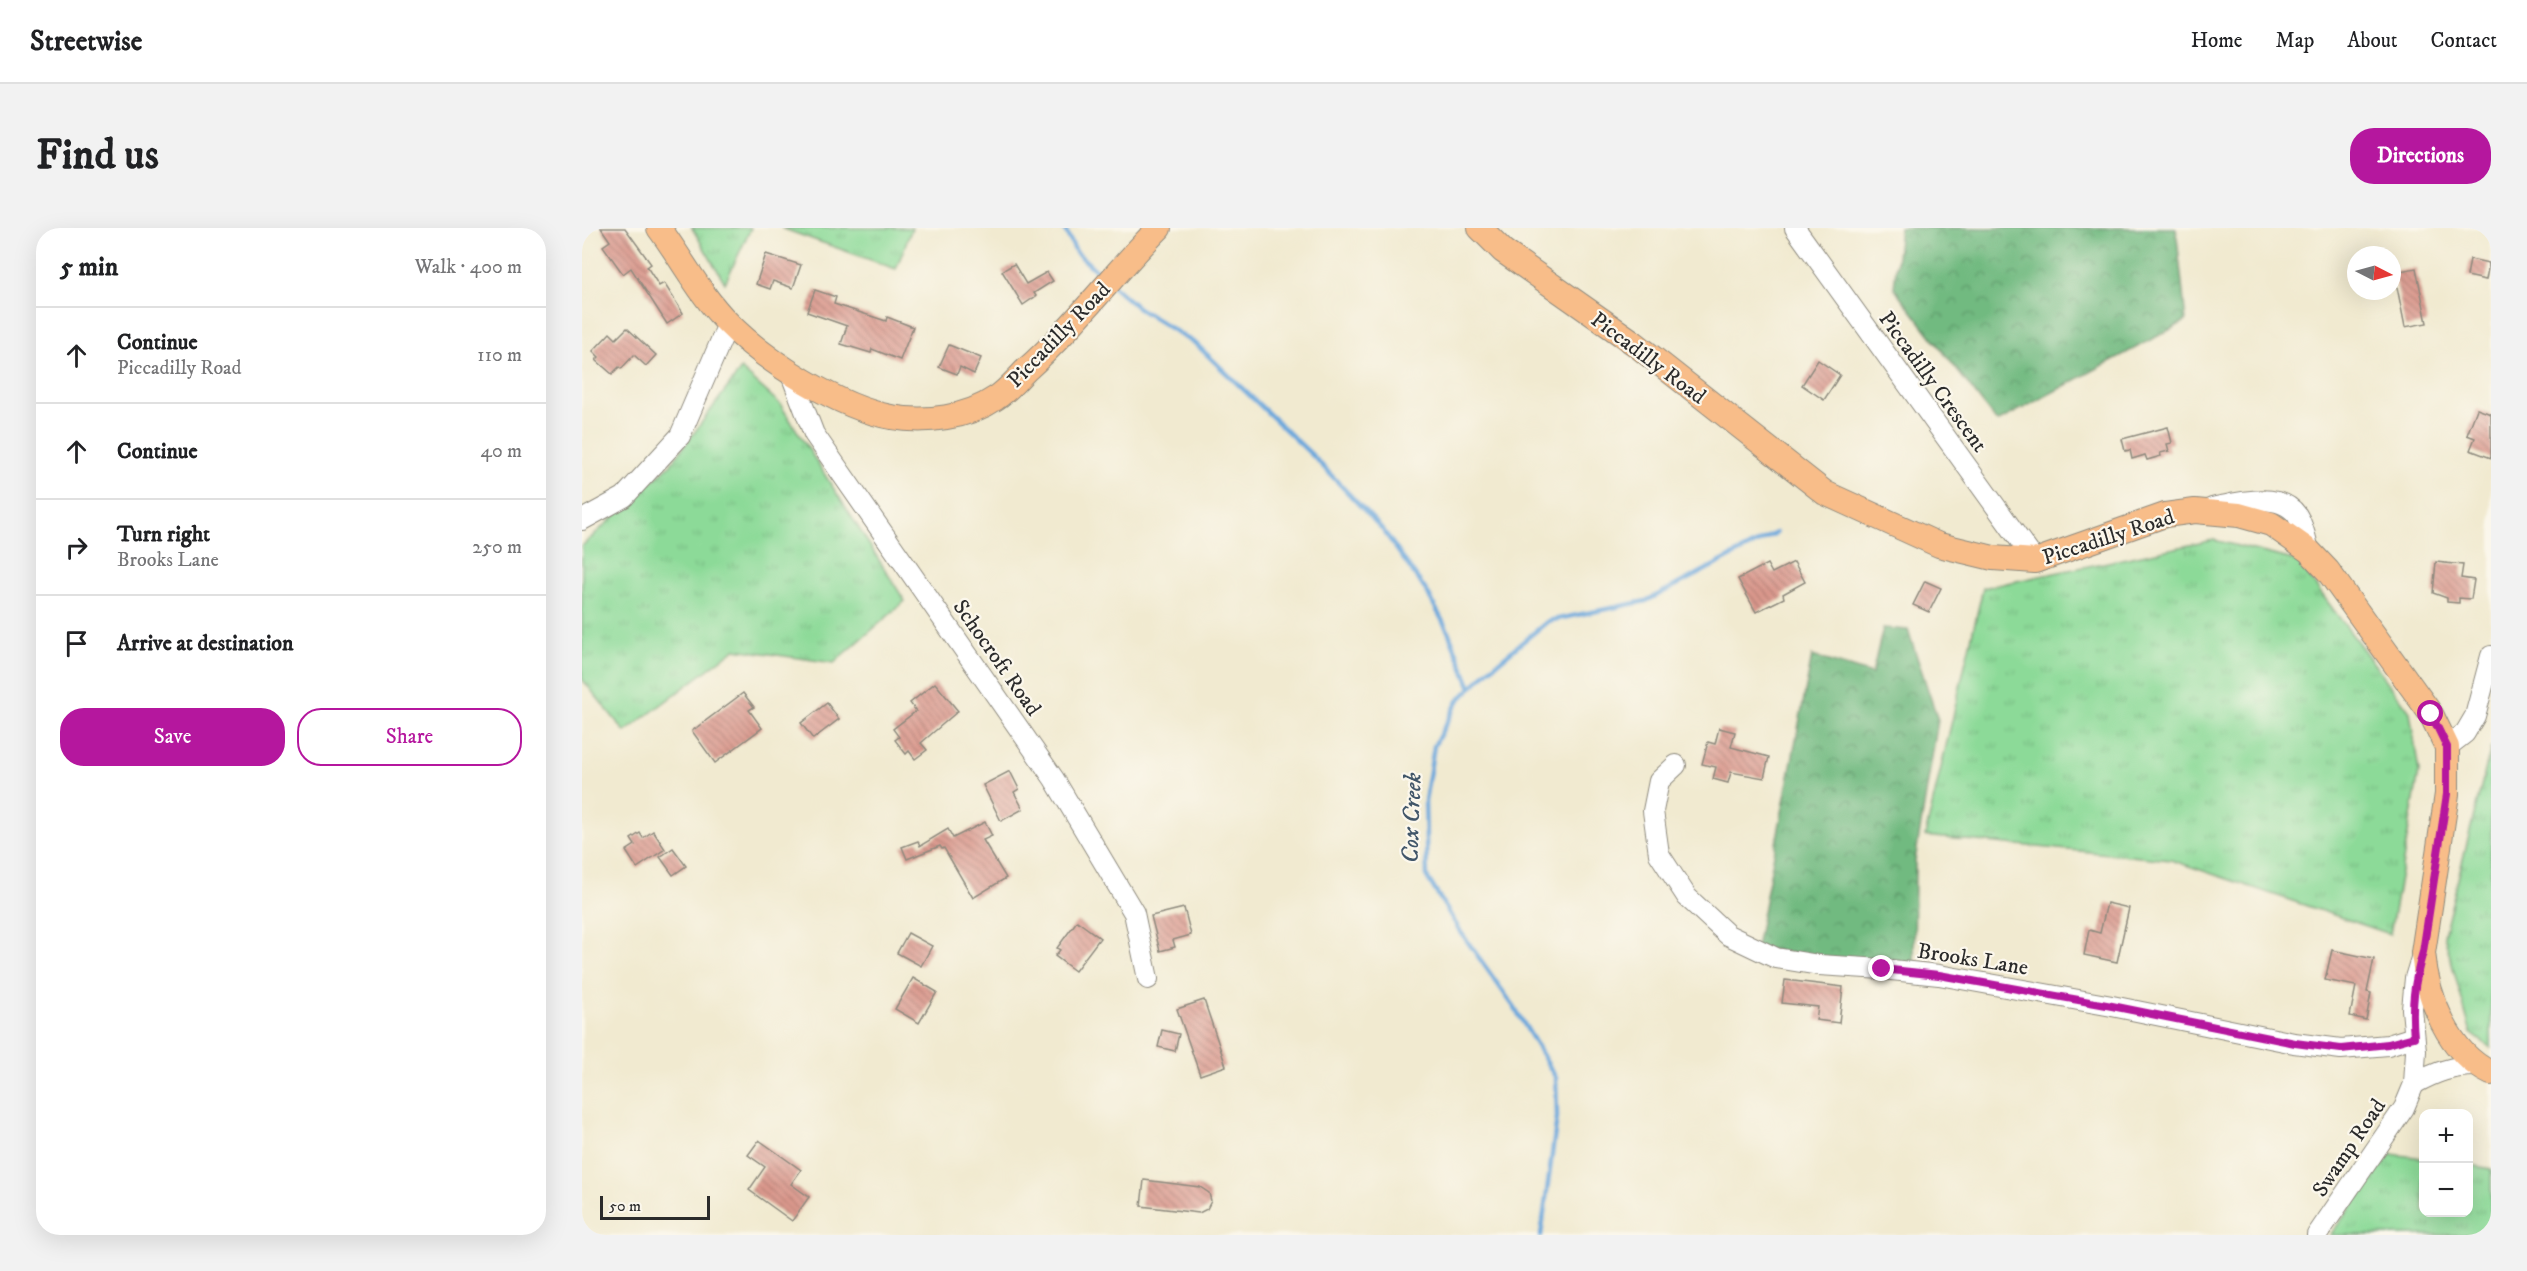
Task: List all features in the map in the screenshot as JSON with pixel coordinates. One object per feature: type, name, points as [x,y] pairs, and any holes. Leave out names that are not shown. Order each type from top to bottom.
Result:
[{"type":"main road","name":"Piccadilly Road","points":[[659,228],[729,324],[761,352],[790,372],[850,404],[891,417],[937,419],[963,414],[996,398],[1043,355],[1131,255],[1159,228]]},
{"type":"main road","name":"Piccadilly Road","points":[[1480,228],[1503,251],[1634,343],[1825,493],[1939,545],[1993,558],[2035,561],[2165,515],[2195,511],[2239,515],[2271,524],[2309,551],[2328,570],[2431,714],[2447,747],[2447,794],[2423,952],[2425,969],[2442,1022],[2461,1052],[2484,1069]]},
{"type":"street","name":"Piccadilly Crescent","points":[[1795,228],[2035,561]]},
{"type":"street","points":[[582,520],[624,497],[680,436],[729,324]]},
{"type":"street","name":"Schocroft Road","points":[[790,372],[814,434],[1054,779],[1134,913],[1148,979]]},
{"type":"street","points":[[2447,747],[2465,733],[2475,716],[2491,656]]},
{"type":"street","name":"Brooks Lane","points":[[1676,765],[1659,781],[1653,811],[1659,854],[1687,897],[1728,935],[1776,958],[1819,965],[1939,975],[2112,1006],[2295,1043],[2341,1049],[2388,1044],[2414,1037]]},
{"type":"street","points":[[2414,1084],[2416,1066],[2412,1009],[2415,978],[2423,952]]},
{"type":"street","points":[[2414,1084],[2439,1071],[2455,1066],[2484,1069]]},
{"type":"street","name":"Swamp Road","points":[[2317,1235],[2404,1108],[2414,1084]]},
{"type":"green space","points":[[692,228],[751,228],[725,283]]},
{"type":"green space","points":[[781,228],[912,228],[896,269]]},
{"type":"green space","points":[[1900,228],[2176,228],[2186,321],[1997,422],[1894,288]]},
{"type":"green space","points":[[741,369],[780,404],[905,601],[834,663],[735,649],[625,732],[582,679],[582,546],[671,464]]},
{"type":"green space","points":[[2214,540],[2297,561],[2410,712],[2419,772],[2390,934],[2171,860],[1925,836],[1983,588]]},
{"type":"green space","points":[[1883,628],[1908,630],[1938,720],[1915,861],[1914,972],[1756,948],[1812,656],[1872,674]]},
{"type":"green space","points":[[2491,747],[2491,1048],[2471,1033],[2444,935]]},
{"type":"green space","points":[[2391,1154],[2419,1158],[2419,1217],[2473,1217],[2473,1166],[2491,1169],[2491,1235],[2330,1235]]},
{"type":"building","points":[[601,228],[625,228],[651,264],[647,267],[659,286],[664,283],[683,313],[667,324],[631,268],[623,274],[603,246],[610,241]]},
{"type":"building","points":[[766,254],[801,265],[793,288],[773,281],[770,289],[756,284]]},
{"type":"building","points":[[2470,259],[2489,263],[2486,280],[2467,276]]},
{"type":"building","points":[[1014,264],[1026,284],[1047,272],[1053,281],[1034,293],[1036,296],[1023,305],[1002,271]]},
{"type":"building","points":[[2416,268],[2427,323],[2405,327],[2400,300],[2401,271]]},
{"type":"building","points":[[815,290],[836,297],[834,304],[886,321],[887,317],[913,327],[900,360],[872,349],[871,353],[841,344],[847,326],[807,312]]},
{"type":"building","points":[[627,328],[656,355],[646,366],[634,355],[621,369],[619,367],[612,374],[596,360],[599,357],[593,351],[610,333],[616,339]]},
{"type":"building","points":[[949,345],[981,358],[974,374],[960,367],[957,374],[939,367]]},
{"type":"building","points":[[1818,360],[1840,375],[1824,400],[1802,385]]},
{"type":"building","points":[[2477,409],[2491,414],[2491,458],[2470,450],[2475,438],[2467,435]]},
{"type":"building","points":[[2168,427],[2172,443],[2167,444],[2169,451],[2160,453],[2161,456],[2147,460],[2145,455],[2132,459],[2130,450],[2125,451],[2122,439]]},
{"type":"building","points":[[1794,562],[1805,582],[1783,594],[1784,598],[1756,612],[1738,579],[1767,564],[1772,573]]},
{"type":"building","points":[[2436,562],[2463,565],[2461,578],[2474,580],[2471,599],[2459,598],[2459,603],[2447,602],[2447,598],[2433,593]]},
{"type":"building","points":[[1925,581],[1941,588],[1929,612],[1913,605]]},
{"type":"building","points":[[935,683],[958,711],[921,743],[927,750],[915,759],[909,751],[906,754],[895,740],[899,737],[893,729],[916,711],[910,703]]},
{"type":"building","points":[[743,693],[754,707],[749,710],[762,728],[715,763],[692,731]]},
{"type":"building","points":[[827,703],[839,719],[813,739],[801,723]]},
{"type":"building","points":[[1719,728],[1735,732],[1731,747],[1769,757],[1764,778],[1731,772],[1728,783],[1713,779],[1716,767],[1702,764],[1708,742],[1715,744]]},
{"type":"building","points":[[1010,771],[1019,789],[1014,792],[1023,809],[1001,821],[983,785]]},
{"type":"building","points":[[985,822],[992,836],[983,840],[1006,878],[973,898],[944,848],[940,846],[907,859],[902,847],[918,841],[920,846],[948,829],[953,838]]},
{"type":"building","points":[[653,831],[665,849],[637,868],[626,851],[635,845],[631,839],[640,833],[643,838]]},
{"type":"building","points":[[673,848],[686,866],[673,875],[660,857]]},
{"type":"building","points":[[2107,903],[2129,908],[2117,962],[2084,955],[2089,930],[2100,933]]},
{"type":"building","points":[[1184,908],[1191,935],[1173,940],[1175,947],[1160,951],[1151,916]]},
{"type":"building","points":[[1077,921],[1100,938],[1075,971],[1055,956],[1060,950],[1057,948]]},
{"type":"building","points":[[908,933],[932,946],[921,966],[897,953]]},
{"type":"building","points":[[2332,950],[2374,959],[2367,992],[2371,993],[2366,1020],[2350,1016],[2356,986],[2325,980]]},
{"type":"building","points":[[913,978],[937,992],[919,1023],[895,1009]]},
{"type":"building","points":[[1785,980],[1843,987],[1839,1023],[1816,1020],[1818,1007],[1782,1003]]},
{"type":"building","points":[[1204,1000],[1226,1066],[1200,1075],[1177,1009]]},
{"type":"building","points":[[1162,1030],[1179,1034],[1175,1051],[1158,1047]]},
{"type":"building","points":[[759,1140],[801,1170],[791,1184],[809,1197],[792,1221],[749,1190],[765,1167],[748,1155]]},
{"type":"building","points":[[1144,1180],[1200,1187],[1209,1193],[1211,1201],[1207,1209],[1199,1213],[1141,1206]]},
{"type":"waterway","points":[[1064,228],[1076,252],[1103,277]]},
{"type":"waterway","points":[[1113,286],[1138,308],[1196,344],[1313,456],[1383,530],[1427,592],[1448,631],[1471,688]]},
{"type":"waterway","name":"Cox Creek","points":[[1541,1235],[1557,1117],[1556,1078],[1514,1007],[1460,931],[1427,877],[1425,801],[1434,746],[1458,701],[1490,669],[1548,621],[1646,601],[1776,533]]},
{"type":"route","points":[[1882,969],[1939,975],[2112,1006],[2295,1043],[2341,1049],[2388,1044],[2414,1037],[2412,1009],[2415,978],[2423,952],[2447,794],[2447,747],[2431,714]]}]
